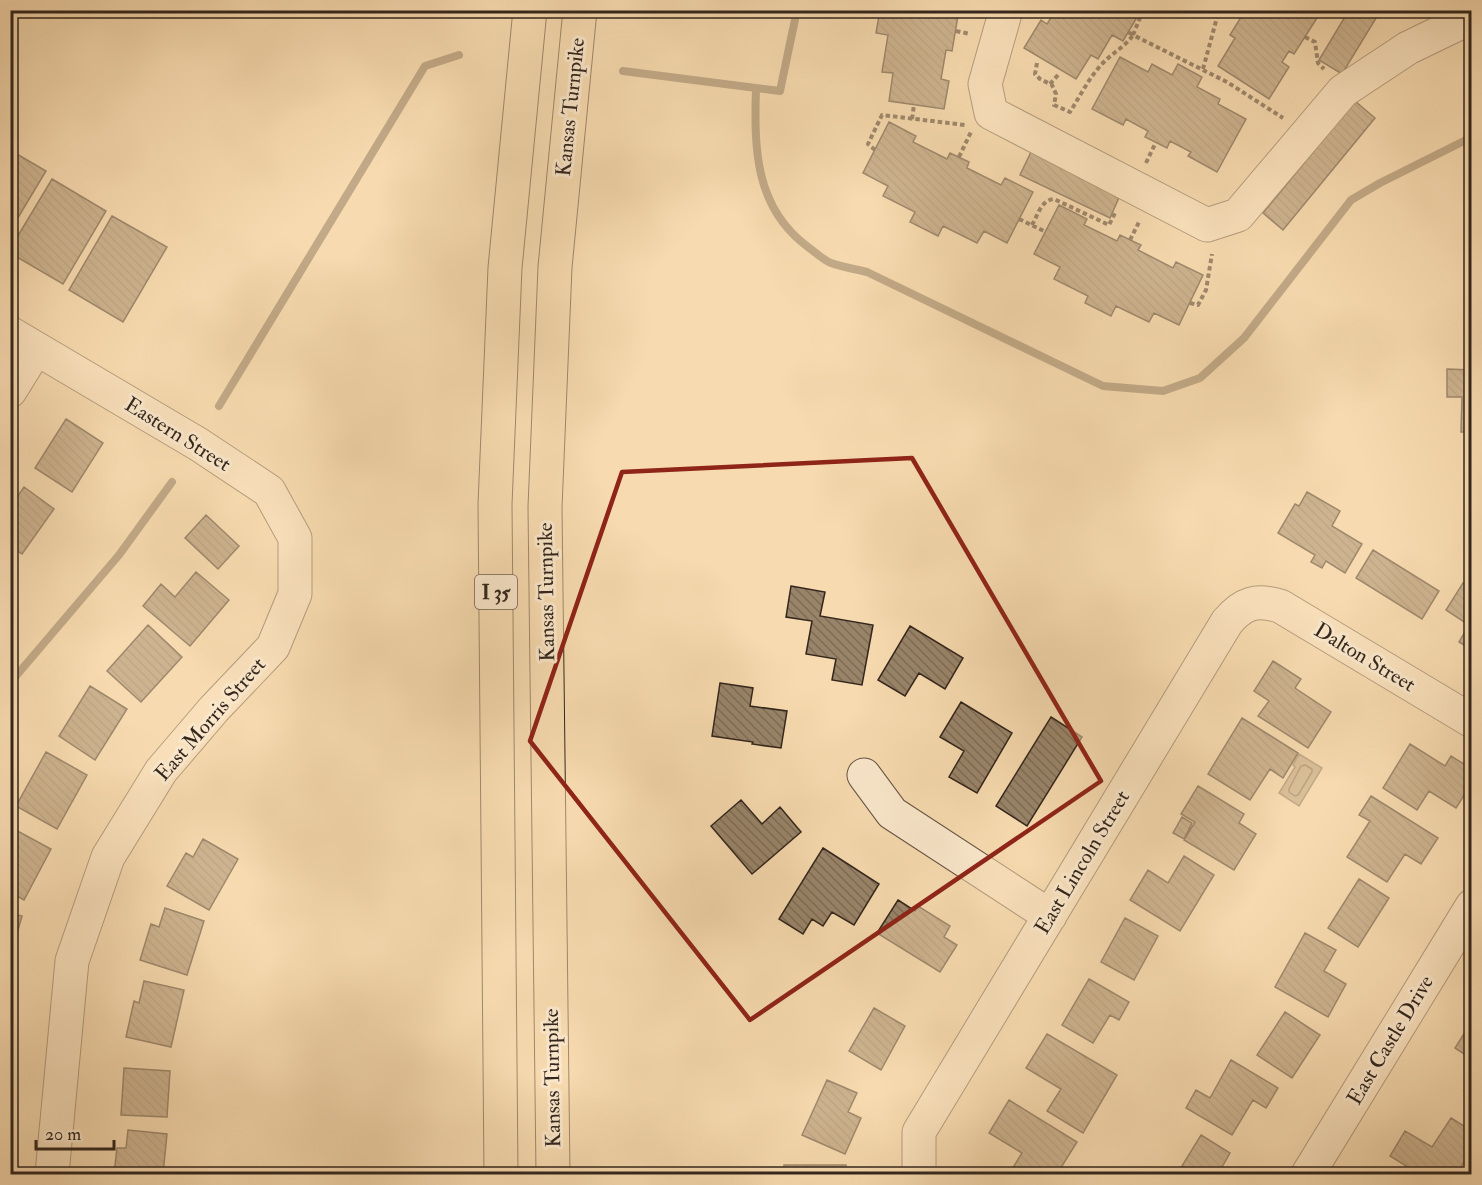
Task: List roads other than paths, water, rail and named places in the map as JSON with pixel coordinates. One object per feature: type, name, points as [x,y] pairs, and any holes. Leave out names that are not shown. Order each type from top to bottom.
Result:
[{"type":"highway","name":"I 35","points":[[501,1174],[495,504],[505,268],[530,10]]},
{"type":"highway","name":"Kansas Turnpike","points":[[553,1174],[545,507],[555,267],[580,10]]},
{"type":"highway","points":[[575,46],[586,10]]},
{"type":"street","points":[[1006,10],[985,84],[991,113],[1207,225],[1238,214],[1343,91],[1408,48],[1472,17]]},
{"type":"street","points":[[10,391],[23,341]]},
{"type":"street","name":"Eastern Street","points":[[23,341],[198,444],[269,491],[295,538],[295,573]]},
{"type":"street","name":"East Morris Street","points":[[52,1174],[72,961],[108,857],[161,771],[214,709],[273,647],[295,594],[295,573]]},
{"type":"street","name":"Dalton Street","points":[[1255,602],[1269,603],[1288,611],[1472,721]]},
{"type":"street","name":"East Lincoln Street","points":[[919,1174],[919,1132],[1227,622],[1240,609],[1255,602]]},
{"type":"street","points":[[864,775],[892,813],[1050,916]]},
{"type":"street","name":"East Castle Drive","points":[[1308,1174],[1472,906]]},
{"type":"water","points":[[1299,754],[1322,768],[1299,806],[1279,793],[1295,767],[1293,765]]},
{"type":"waterway","points":[[623,71],[780,91],[797,10]]},
{"type":"waterway","points":[[219,406],[425,66],[459,55]]},
{"type":"waterway","points":[[756,88],[758,155],[761,176],[768,196],[777,214],[790,231],[822,258],[828,262],[867,272],[1103,386],[1163,391],[1200,378],[1244,338],[1351,200],[1472,137]]},
{"type":"waterway","points":[[10,683],[119,555],[172,482]]}]
